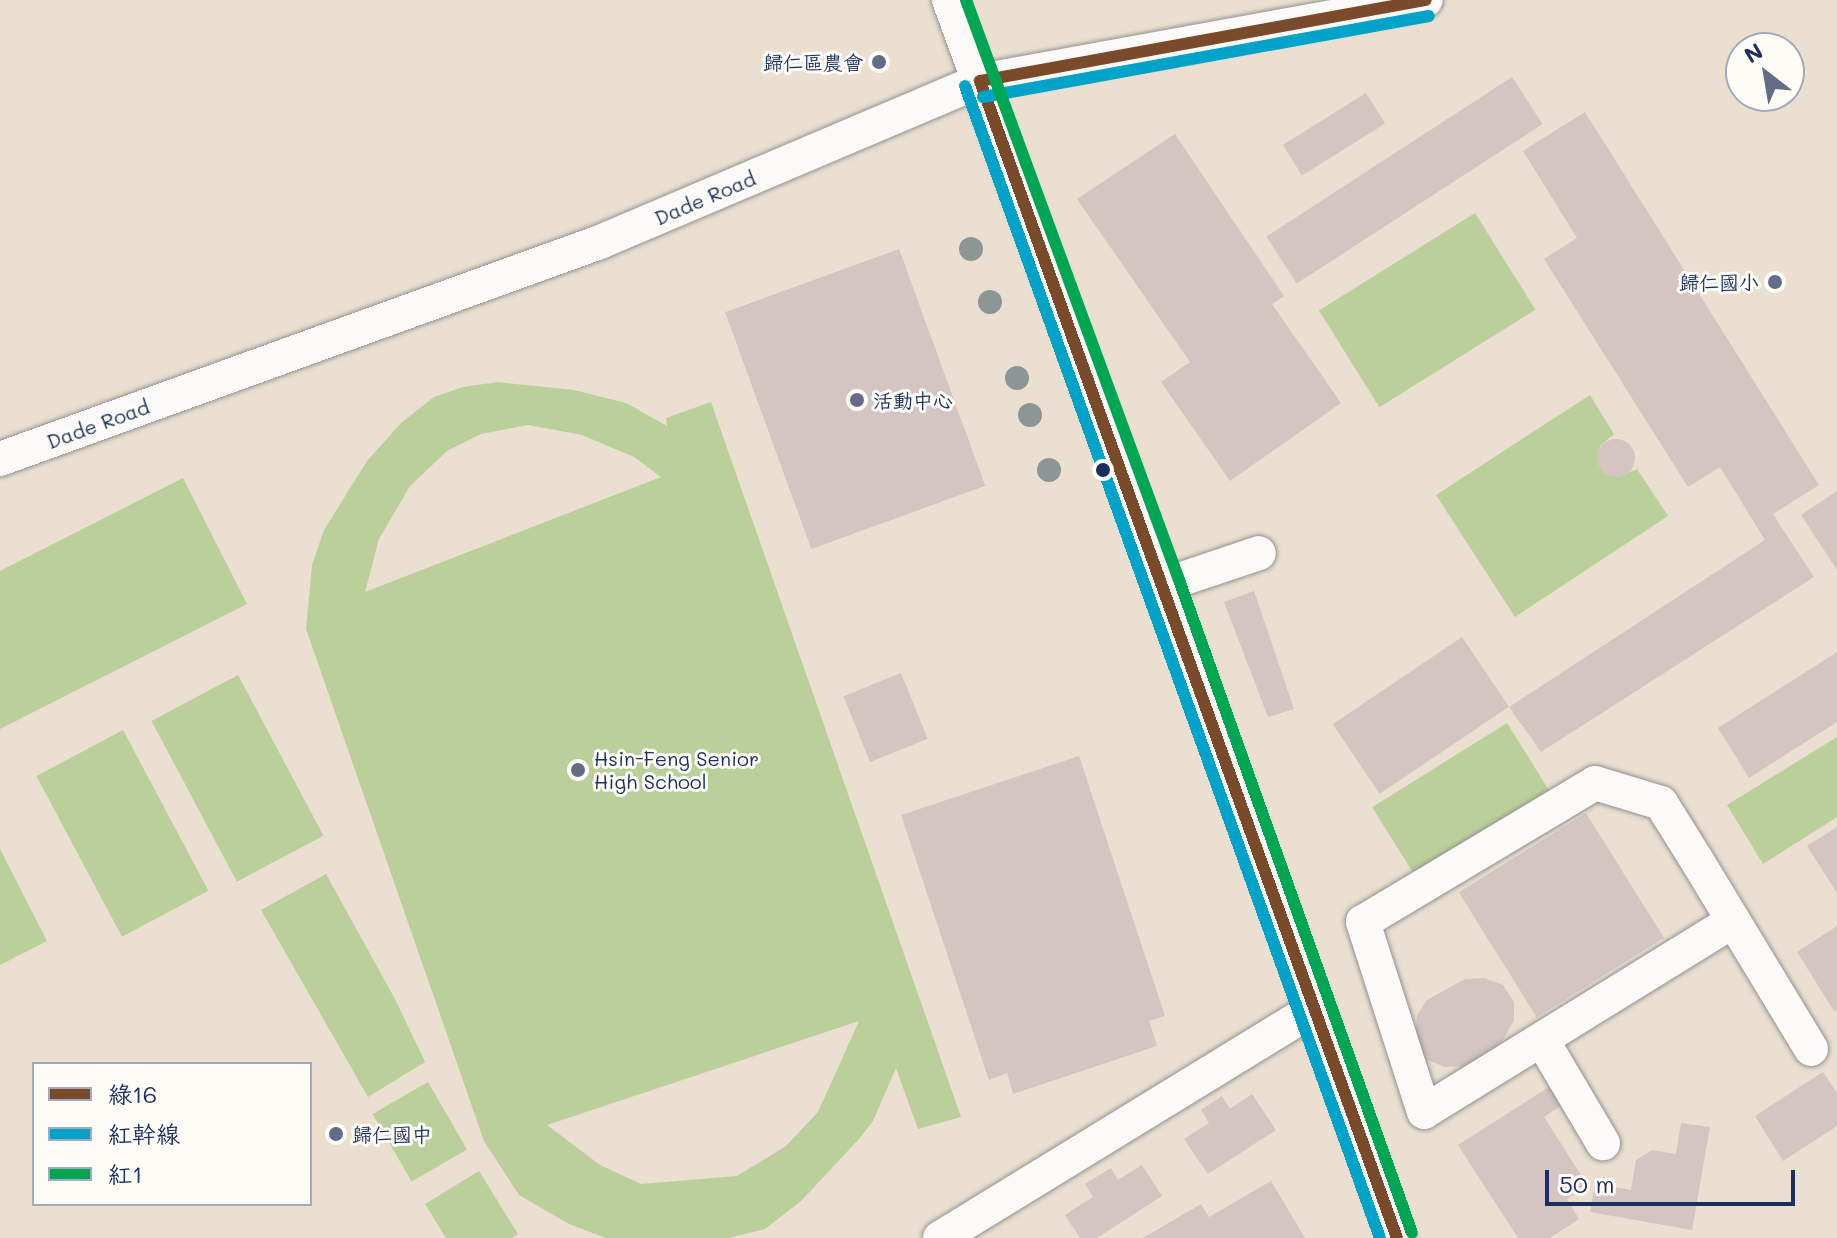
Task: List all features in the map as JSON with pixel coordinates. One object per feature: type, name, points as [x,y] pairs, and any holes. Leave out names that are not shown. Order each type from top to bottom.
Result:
[{"type":"street","points":[[949,0],[1164,585],[1397,1238]]},
{"type":"street","name":"Dade Road","points":[[0,459],[600,242],[980,81],[1426,0]]},
{"type":"street","points":[[1164,585],[1259,553]]},
{"type":"street","points":[[1733,921],[1424,1112],[1363,922],[1595,783],[1661,803],[1733,921],[1811,1049]]},
{"type":"street","points":[[940,1238],[1315,1008]]},
{"type":"street","points":[[1542,1040],[1603,1143]]},
{"type":"green space","points":[[1475,213],[1535,310],[1379,407],[1319,311]]},
{"type":"green space","points":[[497,382],[574,390],[626,403],[667,426],[666,418],[711,402],[961,1117],[918,1129],[896,1068],[873,1121],[859,1139],[801,1201],[765,1229],[729,1238],[606,1238],[569,1224],[519,1195],[484,1141],[306,629],[312,565],[324,530],[367,461],[401,423],[434,397],[463,387]],"holes":[[[528,425],[582,435],[634,457],[661,477],[365,592],[379,539],[410,486],[447,451],[481,434]],[[859,1021],[818,1112],[786,1146],[737,1176],[641,1184],[600,1165],[547,1125]]]},
{"type":"green space","points":[[1590,395],[1614,434],[1600,446],[1597,461],[1604,473],[1619,477],[1637,469],[1668,516],[1515,617],[1436,495]]},
{"type":"green space","points":[[183,478],[247,604],[0,729],[0,571]]},
{"type":"green space","points":[[238,675],[323,836],[237,882],[151,721]]},
{"type":"green space","points":[[1507,723],[1549,790],[1414,874],[1372,807]]},
{"type":"green space","points":[[123,730],[208,891],[122,937],[36,776]]},
{"type":"green space","points":[[1837,737],[1837,817],[1763,864],[1727,805]]},
{"type":"green space","points":[[0,849],[47,941],[0,965]]},
{"type":"green space","points":[[326,874],[395,999],[425,1062],[368,1097],[261,910]]},
{"type":"green space","points":[[428,1082],[467,1150],[412,1182],[373,1114]]},
{"type":"green space","points":[[479,1171],[518,1234],[512,1238],[446,1238],[425,1204]]},
{"type":"building","points":[[1512,77],[1542,124],[1297,284],[1266,237]]},
{"type":"building","points":[[1366,93],[1385,124],[1302,175],[1283,145]]},
{"type":"building","points":[[1585,112],[1819,485],[1773,514],[1814,577],[1541,752],[1509,707],[1765,540],[1720,467],[1688,487],[1544,259],[1577,238],[1523,151]]},
{"type":"building","points":[[1175,134],[1284,296],[1272,304],[1341,403],[1230,481],[1161,382],[1190,362],[1077,199]]},
{"type":"building","name":"活動中心","points":[[899,249],[985,486],[811,549],[725,312]]},
{"type":"building","points":[[1616,439],[1629,445],[1635,458],[1629,471],[1616,477],[1603,471],[1597,458],[1603,445]]},
{"type":"building","points":[[1837,491],[1837,570],[1801,515]]},
{"type":"building","points":[[1254,591],[1294,709],[1268,717],[1224,602]]},
{"type":"building","points":[[1462,637],[1509,707],[1380,794],[1333,724]]},
{"type":"building","points":[[1837,652],[1837,722],[1749,778],[1718,728]]},
{"type":"building","points":[[901,673],[928,739],[870,762],[844,696]]},
{"type":"building","points":[[1079,756],[1165,1016],[1149,1021],[1157,1046],[1013,1094],[1007,1073],[989,1080],[901,815]]},
{"type":"building","points":[[1586,813],[1664,938],[1537,1017],[1459,892]]},
{"type":"building","points":[[1837,827],[1837,893],[1807,846]]},
{"type":"building","points":[[1837,926],[1837,1009],[1834,1011],[1797,952]]},
{"type":"building","points":[[1485,978],[1503,985],[1514,1002],[1514,1020],[1503,1040],[1487,1056],[1468,1066],[1445,1067],[1425,1059],[1415,1040],[1417,1016],[1427,1000],[1465,979]]},
{"type":"building","points":[[1823,1072],[1837,1093],[1837,1126],[1783,1161],[1755,1116]]},
{"type":"building","points":[[1549,1087],[1561,1106],[1544,1117],[1588,1186],[1567,1199],[1579,1219],[1550,1238],[1518,1238],[1458,1145]]},
{"type":"building","points":[[1252,1094],[1276,1130],[1208,1174],[1184,1139],[1209,1123],[1201,1110],[1222,1096],[1230,1109]]},
{"type":"building","points":[[1681,1123],[1710,1127],[1692,1230],[1590,1212],[1595,1184],[1631,1190],[1636,1160],[1652,1150],[1676,1154]]},
{"type":"building","points":[[1142,1165],[1162,1196],[1097,1238],[1080,1238],[1065,1215],[1093,1197],[1085,1184],[1111,1168],[1118,1180]]},
{"type":"building","points":[[1271,1181],[1305,1238],[1143,1238],[1201,1204],[1209,1217]]},
{"type":"transit line","name":"紅1","points":[[966,0],[1179,580],[1412,1233]]},
{"type":"transit line","name":"綠16","points":[[980,81],[1426,0]]},
{"type":"transit line","name":"紅幹線","points":[[983,97],[1429,16]]},
{"type":"transit line","name":"綠16","points":[[980,81],[1397,1238]]},
{"type":"transit line","name":"紅幹線","points":[[965,86],[1380,1238]]},
{"type":"place","name":"歸仁區農會","points":[[879,62]]},
{"type":"place","name":"歸仁國小","points":[[1775,282]]},
{"type":"place","name":"活動中心","points":[[857,400]]},
{"type":"place","name":"Hsin-Feng Senior High School","points":[[578,770]]},
{"type":"place","name":"歸仁國中","points":[[336,1134]]}]
